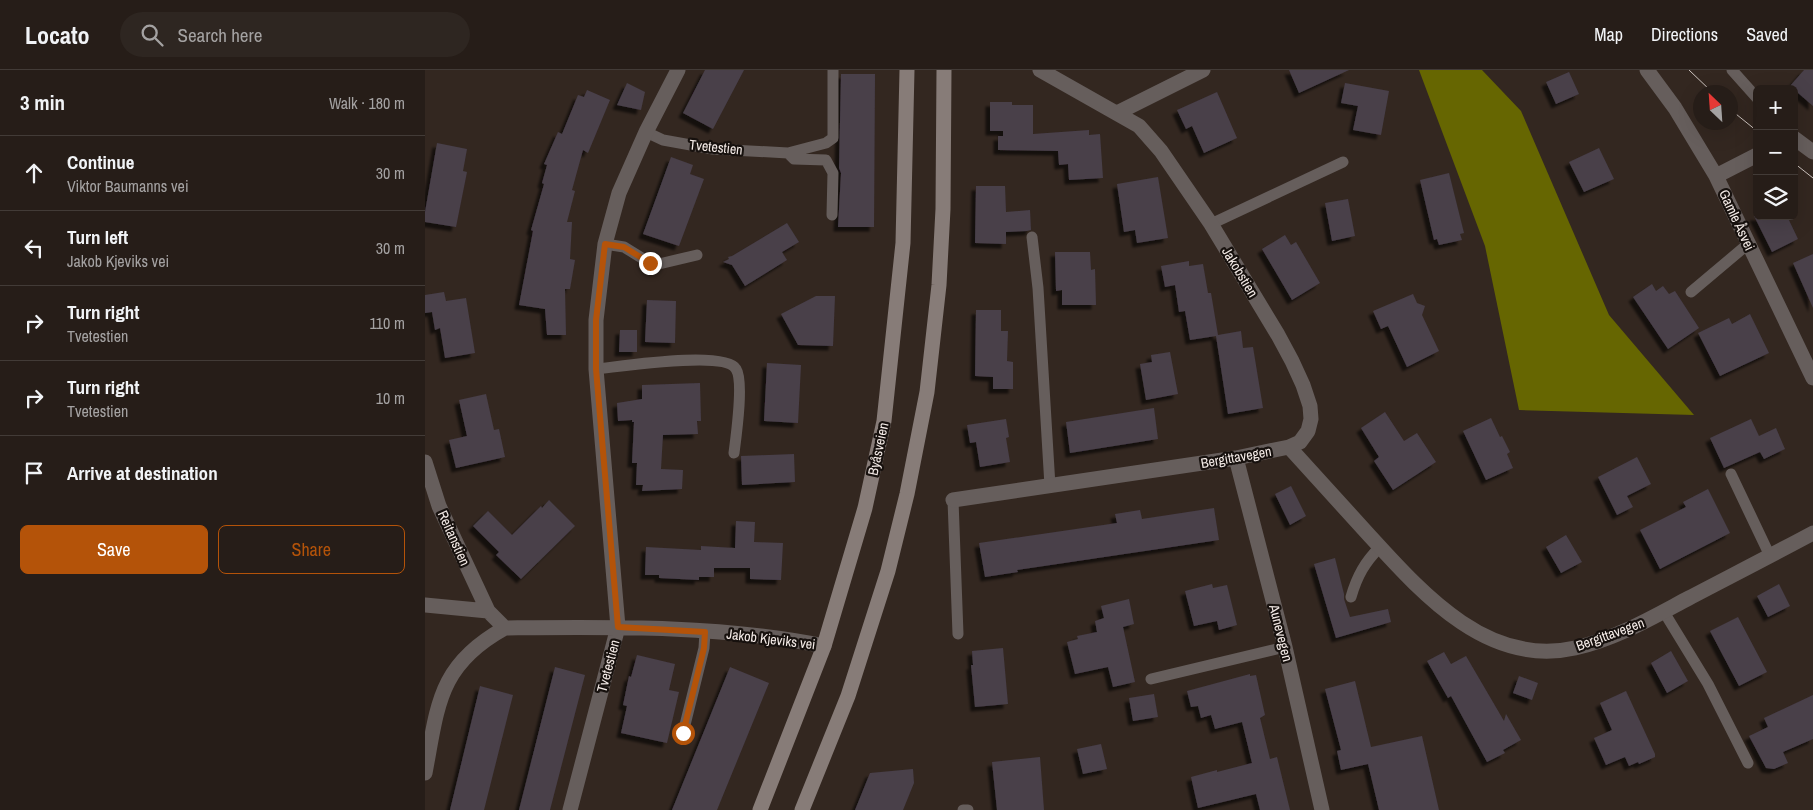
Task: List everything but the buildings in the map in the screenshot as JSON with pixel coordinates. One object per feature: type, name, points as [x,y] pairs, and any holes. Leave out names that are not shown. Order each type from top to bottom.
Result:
[{"type":"main road","name":"Byåsveien","points":[[760,810],[824,646],[865,508],[884,421],[903,243],[907,70]]},
{"type":"main road","points":[[802,810],[854,678],[888,571],[927,392],[939,285],[943,209],[944,70]]},
{"type":"street","name":"Tvetestien","points":[[570,810],[618,627],[596,369],[596,320],[605,244],[619,193],[646,132],[678,70]]},
{"type":"street","name":"Jakobstien","points":[[1039,70],[1139,126],[1161,151],[1211,224],[1292,361],[1310,406],[1311,419],[1308,431],[1300,442],[1289,447]]},
{"type":"street","points":[[1117,113],[1203,70]]},
{"type":"street","name":"Gamle Åsvei","points":[[1647,70],[1675,108],[1716,176],[1813,378]]},
{"type":"street","points":[[1798,141],[1813,152]]},
{"type":"street","points":[[1716,176],[1753,157]]},
{"type":"street","name":"Bergittavegen","points":[[953,500],[1236,458],[1289,447],[1420,589],[1447,612],[1473,630],[1495,641],[1524,650],[1552,651],[1574,648],[1614,635],[1664,612],[1813,533]]},
{"type":"street","name":"Aunevegen","points":[[1236,458],[1285,648],[1322,810]]},
{"type":"street","name":"Reitanstien","points":[[425,462],[439,506],[488,612]]},
{"type":"street","points":[[425,605],[488,612],[505,628],[484,639],[466,655],[451,675],[438,705],[425,773]]},
{"type":"street","name":"Jakob Kjeviks vei","points":[[505,628],[618,627],[739,633],[824,646]]},
{"type":"lane","name":"Tvetestien","points":[[646,132],[663,140],[713,149],[787,153],[826,143],[833,138],[833,70]]},
{"type":"lane","points":[[1732,70],[1753,94]]},
{"type":"lane","name":"Tvetestien","points":[[787,153],[794,158],[826,160],[833,173],[831,215]]},
{"type":"lane","points":[[1211,224],[1343,162]]},
{"type":"lane","points":[[1032,236],[1038,288],[1050,486]]},
{"type":"lane","points":[[605,244],[624,247],[650,263],[659,264],[697,255]]},
{"type":"lane","points":[[1691,292],[1748,244]]},
{"type":"lane","points":[[596,369],[667,361],[718,360],[728,362],[734,366],[739,377],[734,453]]},
{"type":"lane","points":[[1731,474],[1770,556]]},
{"type":"lane","name":"Bergittavegen","points":[[953,500],[958,634]]},
{"type":"lane","points":[[1351,597],[1360,571],[1367,560],[1380,547]]},
{"type":"lane","points":[[1664,612],[1708,684],[1749,762]]},
{"type":"lane","points":[[683,733],[704,648],[705,632]]},
{"type":"lane","points":[[1151,679],[1285,648]]},
{"type":"lane","points":[[963,810],[968,810]]},
{"type":"shaded area","points":[[1419,70],[1482,70],[1521,111],[1609,315],[1694,415],[1519,410],[1485,246]]},
{"type":"tram line","points":[[1689,70],[1705,85]]},
{"type":"tram line","points":[[1738,116],[1756,130]]},
{"type":"tram line","points":[[1798,166],[1813,178]]},
{"type":"route","points":[[650,263],[624,247],[605,244],[596,320],[596,369],[618,627],[705,632],[704,648],[683,733]]}]
